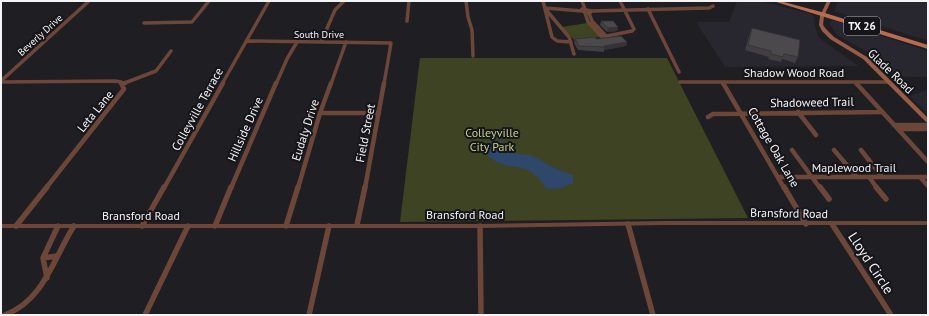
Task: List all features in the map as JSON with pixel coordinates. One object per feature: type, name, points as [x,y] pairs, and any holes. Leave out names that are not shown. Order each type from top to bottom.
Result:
[{"type":"main road","name":"TX 26","points":[[776,1],[824,12],[928,43]]},
{"type":"main road","name":"TX 26","points":[[793,1],[928,47]]},
{"type":"main road","points":[[824,12],[830,1]]},
{"type":"main road","name":"Glade Road","points":[[824,12],[821,25],[824,30],[832,38],[865,58],[928,121]]},
{"type":"street","name":"Beverly Drive","points":[[1,82],[89,1]]},
{"type":"street","points":[[144,23],[192,22],[209,1]]},
{"type":"street","name":"Colleyville Terrace","points":[[142,226],[269,1]]},
{"type":"street","points":[[322,42],[335,10],[344,1]]},
{"type":"street","points":[[407,21],[409,1]]},
{"type":"street","points":[[466,1],[468,17],[472,30],[473,56]]},
{"type":"street","points":[[543,1],[552,37],[561,42],[570,42]]},
{"type":"street","points":[[582,1],[588,22],[604,36],[634,31],[620,1]]},
{"type":"street","points":[[545,8],[586,11],[696,9],[713,6],[715,1]]},
{"type":"street","points":[[545,8],[569,37],[574,54]]},
{"type":"street","points":[[648,9],[679,72]]},
{"type":"street","name":"South Drive","points":[[247,41],[391,43]]},
{"type":"street","name":"Hillside Drive","points":[[215,226],[245,152],[287,59],[297,42]]},
{"type":"street","name":"Eudaly Drive","points":[[286,226],[320,113],[346,42]]},
{"type":"street","name":"Field Street","points":[[357,225],[391,43]]},
{"type":"street","points":[[122,84],[156,71],[171,51]]},
{"type":"street","name":"Leta Lane","points":[[1,82],[115,80],[122,84],[124,89],[16,226]]},
{"type":"street","name":"Shadow Wood Road","points":[[680,82],[889,82]]},
{"type":"street","name":"Cottage Oak Lane","points":[[722,82],[742,113],[806,224]]},
{"type":"street","points":[[855,82],[928,162]]},
{"type":"street","points":[[798,112],[816,135]]},
{"type":"street","name":"Shadoweed Trail","points":[[708,117],[713,114],[742,113],[881,112]]},
{"type":"street","points":[[320,113],[379,113]]},
{"type":"street","points":[[894,125],[928,125]]},
{"type":"street","points":[[898,129],[928,129]]},
{"type":"street","points":[[792,150],[829,199]]},
{"type":"street","points":[[834,150],[857,177]]},
{"type":"street","points":[[861,150],[882,177]]},
{"type":"street","name":"Maplewood Trail","points":[[779,177],[928,177]]},
{"type":"street","points":[[869,177],[886,199]]},
{"type":"street","points":[[920,177],[928,186]]},
{"type":"street","points":[[628,224],[653,315]]},
{"type":"street","name":"Lloyd Circle","points":[[832,224],[891,315]]},
{"type":"street","name":"Bransford Road","points":[[1,226],[928,224]]},
{"type":"street","points":[[47,278],[43,258],[58,226]]},
{"type":"street","points":[[6,315],[34,299],[47,278],[56,256],[74,226]]},
{"type":"street","points":[[145,315],[188,226]]},
{"type":"street","points":[[309,315],[330,226]]},
{"type":"street","points":[[480,226],[482,315]]},
{"type":"street","points":[[43,258],[56,256]]},
{"type":"shaded area","points":[[737,1],[760,1],[811,14],[814,16],[815,27],[819,38],[859,66],[725,67],[696,22],[729,22]]},
{"type":"shaded area","points":[[838,1],[928,1],[928,41],[834,11]]},
{"type":"shaded area","points":[[832,20],[928,51],[928,77],[893,77],[869,53],[837,35],[829,23]]},
{"type":"shaded area","points":[[928,90],[928,114],[910,96]]},
{"type":"green space","points":[[587,23],[600,37],[575,41],[562,27]]},
{"type":"green space","name":"Colleyville City Park","points":[[420,58],[667,58],[748,218],[400,222]]},
{"type":"water","points":[[492,140],[504,142],[510,150],[508,151],[510,153],[531,155],[556,169],[573,175],[573,183],[561,188],[547,189],[540,179],[525,169],[504,165],[489,157],[485,146]]},
{"type":"building","points":[[601,21],[613,21],[618,27],[608,28]]},
{"type":"building","points":[[752,28],[800,40],[798,57],[784,54],[783,57],[771,54],[771,51],[748,45]]},
{"type":"building","points":[[621,36],[627,42],[604,46],[605,47],[579,46],[575,39],[594,37],[596,39]]}]
